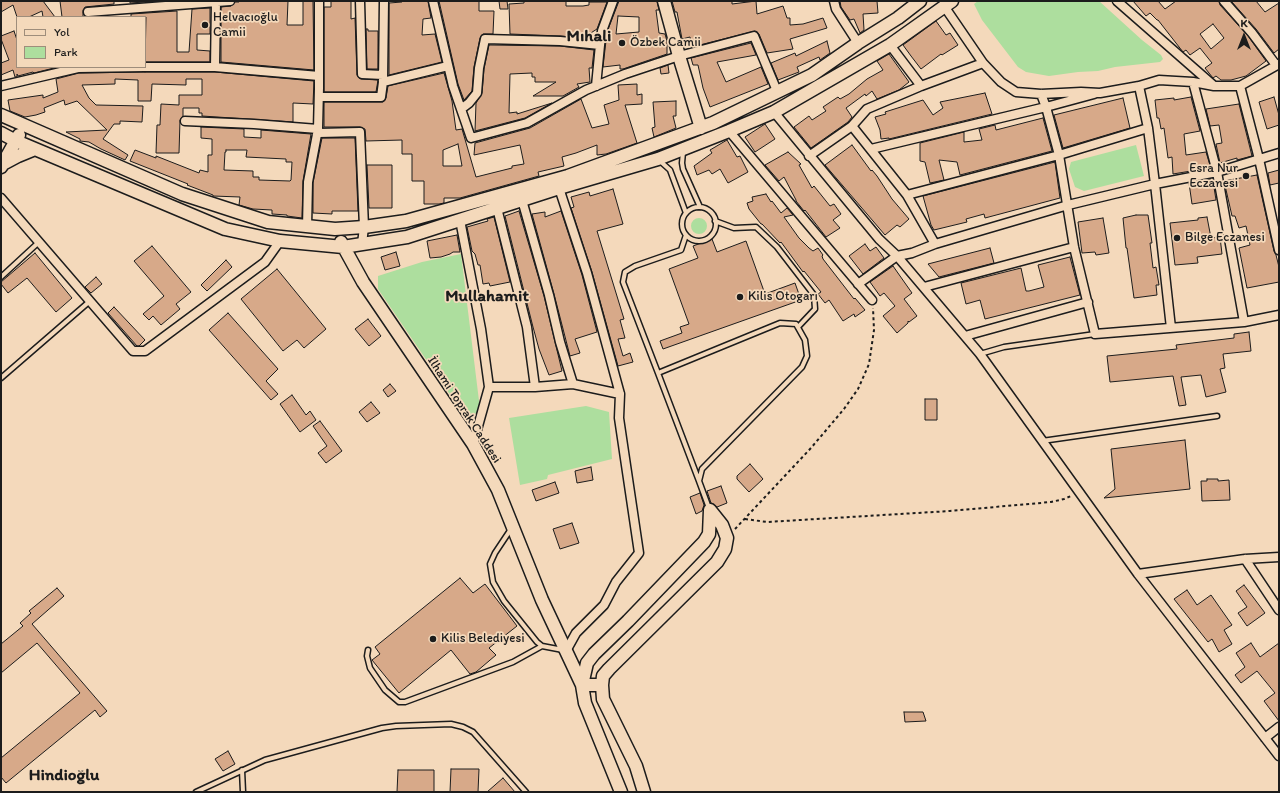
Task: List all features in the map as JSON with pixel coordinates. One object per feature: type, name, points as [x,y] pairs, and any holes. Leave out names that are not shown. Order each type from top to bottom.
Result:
[{"type":"main road","points":[[664,1],[679,56],[702,128]]},
{"type":"main road","points":[[2,117],[24,125],[182,194],[268,222],[335,230],[364,227],[406,221],[568,176],[713,124],[776,91],[812,75],[858,43],[898,18],[920,1]]},
{"type":"main road","points":[[1,133],[16,141],[224,229],[280,241],[343,247],[407,237],[559,188],[658,159],[729,131],[774,112],[890,45],[948,4]]},
{"type":"main road","points":[[2,166],[24,125]]},
{"type":"main road","points":[[2,166],[18,156],[35,149]]},
{"type":"main road","name":"İlhami Toprak Caddesi","points":[[335,230],[363,282],[473,444],[498,490],[542,600],[582,685]]},
{"type":"main road","points":[[644,792],[636,766],[603,699],[603,676],[717,562],[725,549],[727,538],[722,525],[710,510]]},
{"type":"main road","points":[[621,792],[585,703],[582,685],[587,663],[594,654],[704,542],[709,534],[710,510]]},
{"type":"main road","points":[[582,685],[602,685]]},
{"type":"street","points":[[88,12],[230,1]]},
{"type":"street","points":[[307,227],[308,182],[318,129],[319,1]]},
{"type":"street","points":[[360,1],[362,74],[383,78],[448,66]]},
{"type":"street","points":[[319,97],[381,97],[383,78],[384,1]]},
{"type":"street","points":[[433,1],[448,66],[471,138],[527,123],[586,90],[679,56],[754,36],[776,91]]},
{"type":"street","points":[[596,86],[602,31],[614,1]]},
{"type":"street","points":[[834,1],[836,9],[858,43]]},
{"type":"street","points":[[1117,1],[1214,86]]},
{"type":"street","points":[[871,149],[1159,80],[1193,82],[1214,86],[1240,86],[1278,65],[1224,1]]},
{"type":"street","points":[[215,67],[216,2]]},
{"type":"street","points":[[948,4],[983,63],[1001,82],[1016,92],[1040,94],[1081,92],[1100,93]]},
{"type":"street","points":[[461,109],[469,103],[477,93],[485,39],[560,41],[600,45]]},
{"type":"street","points":[[890,45],[921,86]]},
{"type":"street","points":[[809,156],[852,126],[867,109],[921,86],[983,63]]},
{"type":"street","points":[[146,67],[215,67],[319,76]]},
{"type":"street","points":[[1,86],[78,68]]},
{"type":"street","points":[[1193,82],[1217,172],[1244,322]]},
{"type":"street","points":[[1139,86],[1148,128],[1171,328]]},
{"type":"street","points":[[1240,86],[1259,158],[1279,250]]},
{"type":"street","points":[[1040,94],[1046,107],[1059,155],[1074,247],[1095,334],[1244,322],[1279,315]]},
{"type":"street","points":[[774,112],[879,239],[897,256],[980,354],[1138,574],[1279,756]]},
{"type":"street","points":[[185,121],[318,129],[319,133],[360,132],[364,227],[362,244]]},
{"type":"street","points":[[852,126],[907,195],[935,244]]},
{"type":"street","points":[[907,195],[1059,155],[1148,128]]},
{"type":"street","points":[[729,131],[872,300]]},
{"type":"street","points":[[858,284],[897,256],[912,253],[935,244],[1068,205],[1155,184],[1217,172],[1279,153]]},
{"type":"street","points":[[559,188],[587,273],[620,394],[619,418],[639,552],[616,582],[604,605],[576,633],[566,651]]},
{"type":"street","points":[[1,198],[133,350],[145,351],[265,262],[280,241]]},
{"type":"street","points":[[522,200],[549,295],[560,342],[573,384]]},
{"type":"street","points":[[497,208],[527,327],[535,387]]},
{"type":"street","points":[[460,220],[481,329],[490,388],[473,444]]},
{"type":"street","points":[[924,287],[1074,247]]},
{"type":"street","points":[[965,336],[1088,302]]},
{"type":"street","points":[[490,388],[573,384],[620,394]]},
{"type":"street","points":[[1138,574],[1245,559],[1279,557]]},
{"type":"street","points":[[1245,559],[1279,610]]},
{"type":"street","points":[[1265,738],[1279,728]]},
{"type":"lane","points":[[683,149],[683,169],[700,207],[710,212],[715,221],[714,231],[706,239],[696,240],[686,235],[682,222],[686,213],[700,207]]},
{"type":"lane","points":[[658,159],[670,170],[686,213]]},
{"type":"lane","points":[[715,221],[734,228],[756,227],[782,253],[814,295],[815,309],[798,327]]},
{"type":"lane","points":[[686,235],[681,250],[635,266],[625,272],[623,282],[710,510]]},
{"type":"lane","points":[[1,277],[39,242]]},
{"type":"lane","points":[[1,378],[90,301]]},
{"type":"lane","points":[[658,373],[780,323],[796,324],[805,340],[807,356],[802,367],[702,469],[699,481]]},
{"type":"lane","points":[[980,354],[1004,347],[1095,334]]},
{"type":"lane","points":[[1042,441],[1217,416]]},
{"type":"lane","points":[[513,525],[495,553],[490,564],[492,582],[537,642],[542,646],[566,651]]},
{"type":"lane","points":[[368,650],[367,656],[370,668],[385,690],[399,702],[405,702],[513,662],[542,646]]},
{"type":"lane","points":[[196,792],[265,760],[382,728],[451,724],[474,732],[526,792]]},
{"type":"lane","points":[[242,770],[242,792]]},
{"type":"path","points":[[727,538],[811,448],[844,409],[858,389],[869,364],[874,330],[872,300]]},
{"type":"path","points":[[745,518],[767,522],[950,511],[1051,502],[1064,499],[1079,492]]},
{"type":"green space","points":[[978,1],[1099,1],[1161,55],[1163,59],[1160,62],[1049,76],[1026,72],[1018,67],[982,20],[974,4]]},
{"type":"green space","points":[[1136,145],[1144,176],[1084,191],[1075,187],[1069,169],[1071,162]]},
{"type":"green space","points":[[699,218],[706,223],[707,226],[702,233],[699,234],[692,229],[691,226],[696,219]]},
{"type":"green space","points":[[461,254],[480,409],[468,421],[378,289],[378,276],[422,262]]},
{"type":"green space","points":[[586,406],[609,412],[612,459],[548,475],[547,479],[520,485],[509,418]]},
{"type":"building","points":[[1,1],[43,1],[54,16],[43,16],[42,11],[31,16],[17,16],[13,5],[1,12]]},
{"type":"building","points":[[60,1],[114,1],[114,4],[85,7],[83,10],[83,16],[62,16]]},
{"type":"building","points":[[130,1],[159,1],[130,3]]},
{"type":"building","points":[[288,1],[287,25],[303,25],[303,1],[313,1],[314,70],[221,62],[221,7],[231,6],[235,2]]},
{"type":"building","points":[[331,1],[351,1],[351,19],[355,18],[357,75],[361,79],[378,80],[376,92],[324,92],[324,7],[331,7]]},
{"type":"building","points":[[402,1],[428,1],[431,18],[423,19],[422,35],[435,34],[442,62],[389,75],[389,3]]},
{"type":"building","points":[[439,1],[479,1],[479,11],[494,11],[493,34],[483,34],[480,38],[474,67],[472,91],[464,100],[458,84]]},
{"type":"building","points":[[499,1],[507,1],[508,9],[500,9]]},
{"type":"building","points":[[524,1],[566,1],[566,6],[589,5],[589,2],[607,2],[597,29],[583,38],[510,34],[509,4],[524,3]]},
{"type":"building","points":[[619,1],[657,1],[659,10],[656,10],[659,33],[665,34],[667,41],[667,54],[623,69],[620,69],[620,65],[603,67],[607,32]],"holes":[[[618,16],[639,17],[639,32],[616,34]]]},
{"type":"building","points":[[672,1],[732,1],[732,4],[756,1],[757,14],[783,6],[787,18],[790,18],[790,25],[803,24],[823,18],[827,28],[790,39],[793,49],[767,53],[759,34],[755,31],[692,47],[690,37],[682,39],[677,12],[675,12]]},
{"type":"building","points":[[840,1],[877,1],[878,13],[863,14],[864,30],[860,33],[854,19],[850,20],[841,7]]},
{"type":"building","points":[[1133,1],[1158,1],[1165,9],[1176,1],[1219,1],[1220,5],[1248,36],[1266,61],[1246,76],[1231,80],[1221,80],[1216,76],[1213,78],[1205,68],[1212,63],[1200,48],[1190,55],[1186,50],[1183,52],[1158,20],[1150,13],[1146,16]],"holes":[[[1213,24],[1224,38],[1211,49],[1200,34]]]},
{"type":"building","points":[[1231,1],[1256,1],[1265,12],[1279,3],[1279,49],[1274,53],[1256,29]]},
{"type":"building","points":[[210,8],[210,34],[197,34],[197,50],[210,51],[210,62],[146,62],[146,16],[131,16],[131,14],[177,11],[177,52],[189,52],[192,9]]},
{"type":"building","points":[[936,21],[946,35],[950,33],[958,45],[942,55],[941,54],[921,69],[903,45]]},
{"type":"building","points":[[366,29],[368,29],[368,31],[378,31],[378,69],[367,69]]},
{"type":"building","points":[[14,31],[16,37],[16,68],[54,68],[18,76],[17,74],[17,77],[15,77],[13,70],[1,75],[1,63],[9,60],[1,36]]},
{"type":"building","points":[[827,41],[830,53],[820,60],[819,57],[797,67],[799,72],[778,80],[771,63],[795,53],[796,56]]},
{"type":"building","points":[[751,43],[756,55],[717,62],[726,82],[761,67],[768,84],[710,107],[703,88],[698,65],[693,65],[691,58]]},
{"type":"building","points":[[489,45],[560,46],[594,50],[592,68],[589,68],[590,82],[577,84],[579,87],[563,96],[533,96],[556,82],[535,82],[535,77],[532,77],[532,73],[510,74],[509,113],[517,112],[517,114],[552,103],[525,118],[475,131],[476,103],[482,93],[484,69]]},
{"type":"building","points":[[889,54],[909,82],[899,90],[877,99],[872,91],[866,96],[865,94],[846,108],[852,117],[848,122],[811,148],[794,127],[809,116],[812,120],[826,111],[823,107],[838,97],[840,99],[849,94],[867,79],[883,70],[877,61]]},
{"type":"building","points":[[668,65],[669,73],[661,74],[660,68]]},
{"type":"building","points":[[215,72],[314,81],[313,104],[293,103],[293,122],[202,116],[202,113],[199,113],[199,108],[183,108],[183,116],[180,120],[179,153],[156,153],[157,125],[160,125],[161,104],[179,105],[179,95],[202,95],[202,79],[186,79],[186,85],[152,84],[151,101],[138,101],[138,80],[115,79],[115,84],[82,85],[89,98],[96,105],[143,106],[142,122],[120,121],[120,124],[114,124],[103,139],[128,155],[125,160],[89,142],[80,141],[80,139],[66,132],[107,130],[77,101],[65,105],[64,100],[44,108],[45,112],[25,117],[10,111],[8,100],[43,95],[43,98],[58,92],[56,79],[79,73]]},
{"type":"building","points":[[444,73],[452,101],[456,130],[462,129],[476,177],[512,168],[512,166],[524,164],[520,145],[474,155],[475,143],[530,128],[581,99],[592,128],[609,124],[604,105],[619,100],[618,85],[637,84],[637,95],[642,94],[642,104],[625,105],[637,143],[606,154],[597,155],[597,145],[562,157],[564,166],[538,172],[539,176],[460,198],[444,198],[444,203],[424,204],[424,181],[412,181],[412,154],[402,154],[402,140],[366,141],[365,129],[360,127],[324,127],[324,102],[383,102],[386,98],[388,86]],"holes":[[[458,144],[462,166],[443,166],[443,150]]]},
{"type":"building","points":[[985,93],[992,114],[889,139],[881,139],[880,130],[875,117],[886,114],[885,112],[923,100],[933,115],[943,108],[940,102]]},
{"type":"building","points":[[1191,97],[1200,131],[1184,134],[1186,155],[1206,152],[1210,165],[1209,168],[1173,174],[1172,157],[1168,158],[1164,128],[1161,129],[1159,118],[1157,118],[1155,100],[1174,98],[1174,100]]},
{"type":"building","points":[[1274,97],[1279,115],[1279,125],[1267,129],[1259,102]]},
{"type":"building","points":[[1123,98],[1130,128],[1063,148],[1054,115]]},
{"type":"building","points":[[676,101],[676,116],[673,116],[676,128],[654,137],[652,128],[655,127],[653,102]]},
{"type":"building","points":[[1239,104],[1252,156],[1237,160],[1237,158],[1220,163],[1216,144],[1222,143],[1219,125],[1210,126],[1206,109]]},
{"type":"building","points":[[1043,118],[1052,151],[960,175],[957,162],[939,160],[944,180],[930,183],[925,162],[920,161],[920,143],[964,132],[964,142],[982,140],[979,129],[995,125],[996,130]]},
{"type":"building","points":[[765,124],[775,139],[755,152],[745,137]]},
{"type":"building","points":[[201,127],[244,129],[244,137],[261,138],[261,130],[311,134],[303,181],[302,218],[272,214],[272,210],[253,209],[239,205],[240,197],[213,196],[187,185],[188,184],[130,161],[135,150],[156,158],[156,156],[199,173],[200,170],[208,172],[208,155],[212,155],[212,139],[201,138]],"holes":[[[226,150],[247,150],[246,157],[286,159],[286,162],[292,162],[291,180],[259,180],[259,177],[253,177],[253,171],[224,170]]]},
{"type":"building","points":[[322,138],[355,138],[358,211],[332,211],[332,214],[313,213],[313,183]]},
{"type":"building","points":[[727,140],[737,157],[740,156],[748,172],[728,183],[720,169],[712,174],[709,170],[697,175],[694,166],[712,153],[710,150]]},
{"type":"building","points":[[852,145],[871,171],[872,170],[877,176],[892,199],[909,219],[900,227],[897,225],[885,235],[825,165]]},
{"type":"building","points":[[788,152],[801,164],[799,165],[812,188],[814,186],[830,206],[834,204],[841,214],[833,220],[840,228],[826,237],[796,201],[784,177],[779,181],[765,165]]},
{"type":"building","points":[[1055,162],[1060,198],[985,218],[984,214],[966,219],[967,222],[934,230],[931,225],[923,196]]},
{"type":"building","points":[[367,165],[392,165],[392,208],[369,208]]},
{"type":"building","points":[[1279,170],[1279,183],[1270,185],[1268,173]]},
{"type":"building","points":[[1257,175],[1279,267],[1279,282],[1247,288],[1239,248],[1250,245],[1246,226],[1239,228],[1235,216],[1232,216],[1224,181]]},
{"type":"building","points":[[1210,179],[1213,181],[1216,200],[1192,204],[1189,183]]},
{"type":"building","points":[[613,189],[623,224],[597,231],[624,319],[620,320],[625,338],[618,339],[623,356],[630,353],[633,362],[618,366],[592,272],[571,208],[574,207],[571,197],[589,192],[590,196]]},
{"type":"building","points":[[766,194],[781,213],[787,208],[793,215],[784,217],[799,238],[809,248],[813,251],[818,248],[823,255],[823,259],[854,299],[855,298],[865,310],[855,317],[854,314],[843,321],[829,300],[825,303],[818,294],[821,292],[804,271],[803,272],[781,242],[780,243],[761,224],[749,209],[747,203],[753,201],[752,197]]},
{"type":"building","points":[[519,211],[544,296],[562,371],[549,375],[539,349],[505,216]]},
{"type":"building","points":[[561,211],[582,275],[597,332],[575,339],[580,353],[570,356],[532,214],[545,212],[545,217]]},
{"type":"building","points":[[1136,215],[1148,215],[1152,243],[1150,243],[1153,268],[1156,267],[1159,285],[1156,285],[1157,295],[1134,298],[1123,218]]},
{"type":"building","points":[[494,217],[510,282],[490,286],[489,283],[483,284],[480,265],[478,265],[475,254],[472,251],[467,227],[488,221],[487,219]]},
{"type":"building","points":[[1207,217],[1211,238],[1220,237],[1222,254],[1197,257],[1198,263],[1175,265],[1170,223],[1198,220],[1198,218]]},
{"type":"building","points":[[1103,218],[1109,253],[1096,255],[1095,252],[1082,253],[1078,222]]},
{"type":"building","points":[[457,235],[460,252],[453,252],[441,257],[430,258],[427,241]]},
{"type":"building","name":"Kilis Otogarı","points":[[712,239],[717,252],[746,241],[765,294],[795,283],[801,300],[663,349],[660,341],[682,333],[680,327],[689,324],[669,269],[698,258],[693,246]]},
{"type":"building","points":[[865,244],[870,251],[876,247],[884,258],[863,274],[849,256]]},
{"type":"building","points":[[152,246],[191,292],[176,304],[180,309],[161,325],[153,316],[149,320],[143,314],[164,296],[134,261]]},
{"type":"building","points":[[990,248],[994,263],[939,277],[928,264]]},
{"type":"building","points":[[396,252],[400,266],[385,270],[381,257]]},
{"type":"building","points":[[35,253],[72,298],[56,312],[27,278],[8,293],[1,284],[1,282]]},
{"type":"building","points":[[1070,257],[1080,295],[985,319],[980,300],[966,304],[961,283],[1021,268],[1026,291],[1029,291],[1044,287],[1038,265]]},
{"type":"building","points":[[226,260],[232,267],[207,291],[201,285]]},
{"type":"building","points":[[893,266],[912,293],[904,299],[917,316],[909,322],[908,321],[908,323],[897,333],[883,316],[895,306],[884,293],[880,296],[870,282]]},
{"type":"building","points":[[277,269],[326,329],[304,348],[297,340],[283,351],[241,299]]},
{"type":"building","points":[[96,277],[102,284],[91,293],[85,287]]},
{"type":"building","points":[[114,307],[145,340],[139,346],[137,346],[108,313]]},
{"type":"building","points":[[228,313],[278,369],[266,381],[278,394],[271,400],[209,330]]},
{"type":"building","points":[[368,319],[381,336],[369,346],[355,329]]},
{"type":"building","points":[[1249,332],[1251,351],[1223,354],[1225,368],[1220,369],[1226,392],[1206,397],[1201,375],[1181,377],[1186,405],[1179,406],[1173,376],[1110,382],[1107,356],[1177,349],[1176,345],[1234,338],[1234,334]]},
{"type":"building","points":[[390,384],[396,391],[388,397],[383,390]]},
{"type":"building","points":[[292,395],[306,415],[310,411],[316,420],[300,432],[280,404]]},
{"type":"building","points":[[925,399],[937,399],[937,420],[925,420]]},
{"type":"building","points":[[371,402],[380,413],[367,422],[359,412]]},
{"type":"building","points":[[320,421],[342,451],[326,463],[318,453],[327,446],[313,426]]},
{"type":"building","points":[[1185,440],[1190,489],[1104,498],[1115,489],[1111,449]]},
{"type":"building","points":[[750,464],[763,479],[749,492],[737,479],[737,476]]},
{"type":"building","points":[[591,467],[593,480],[577,483],[575,471]]},
{"type":"building","points":[[1207,479],[1218,479],[1218,481],[1229,480],[1230,500],[1202,501],[1201,481],[1207,481]]},
{"type":"building","points":[[555,482],[559,493],[536,501],[532,490]]},
{"type":"building","points":[[721,486],[727,503],[717,507],[711,503],[707,491]]},
{"type":"building","points":[[700,493],[704,505],[702,511],[696,514],[690,497]]},
{"type":"building","points":[[572,523],[579,543],[560,549],[553,529]]},
{"type":"building","name":"Kilis Belediyesi","points":[[460,578],[473,593],[485,584],[517,626],[489,648],[496,655],[476,672],[470,674],[451,650],[399,693],[372,660],[380,654],[375,647]]},
{"type":"building","points":[[1244,585],[1265,613],[1247,626],[1238,613],[1247,607],[1236,591]]},
{"type":"building","points":[[57,588],[64,596],[32,624],[107,711],[100,717],[95,710],[6,783],[1,777],[1,758],[80,693],[37,643],[1,673],[1,644],[23,626],[20,623],[31,613],[29,611]]},
{"type":"building","points":[[1187,590],[1197,605],[1211,595],[1232,625],[1224,630],[1232,644],[1219,652],[1212,639],[1208,642],[1174,599]]},
{"type":"building","points":[[1251,643],[1260,657],[1279,643],[1279,721],[1264,701],[1275,693],[1257,671],[1241,683],[1235,675],[1245,667],[1236,653]]},
{"type":"building","points":[[904,712],[923,712],[926,721],[905,722]]},
{"type":"building","points":[[228,751],[235,764],[223,771],[215,759]]},
{"type":"building","points":[[451,769],[479,769],[478,792],[450,792]]},
{"type":"building","points":[[398,770],[434,770],[434,792],[397,792]]},
{"type":"building","points":[[503,778],[515,792],[487,792]]},
{"type":"place","name":"Helvacıoğlu Camii","points":[[205,25]]},
{"type":"place","name":"Özbek Camii","points":[[622,43]]},
{"type":"place","name":"Esra Nur Eczanesi","points":[[1246,176]]},
{"type":"place","name":"Bilge Eczanesi","points":[[1177,238]]},
{"type":"place","name":"Kilis Otogarı","points":[[740,297]]},
{"type":"place","name":"Kilis Belediyesi","points":[[433,639]]},
{"type":"district","name":"Mıhali","points":[[589,37]]},
{"type":"district","name":"Mullahamit","points":[[487,297]]},
{"type":"district","name":"Hindioğlu","points":[[64,776]]}]
